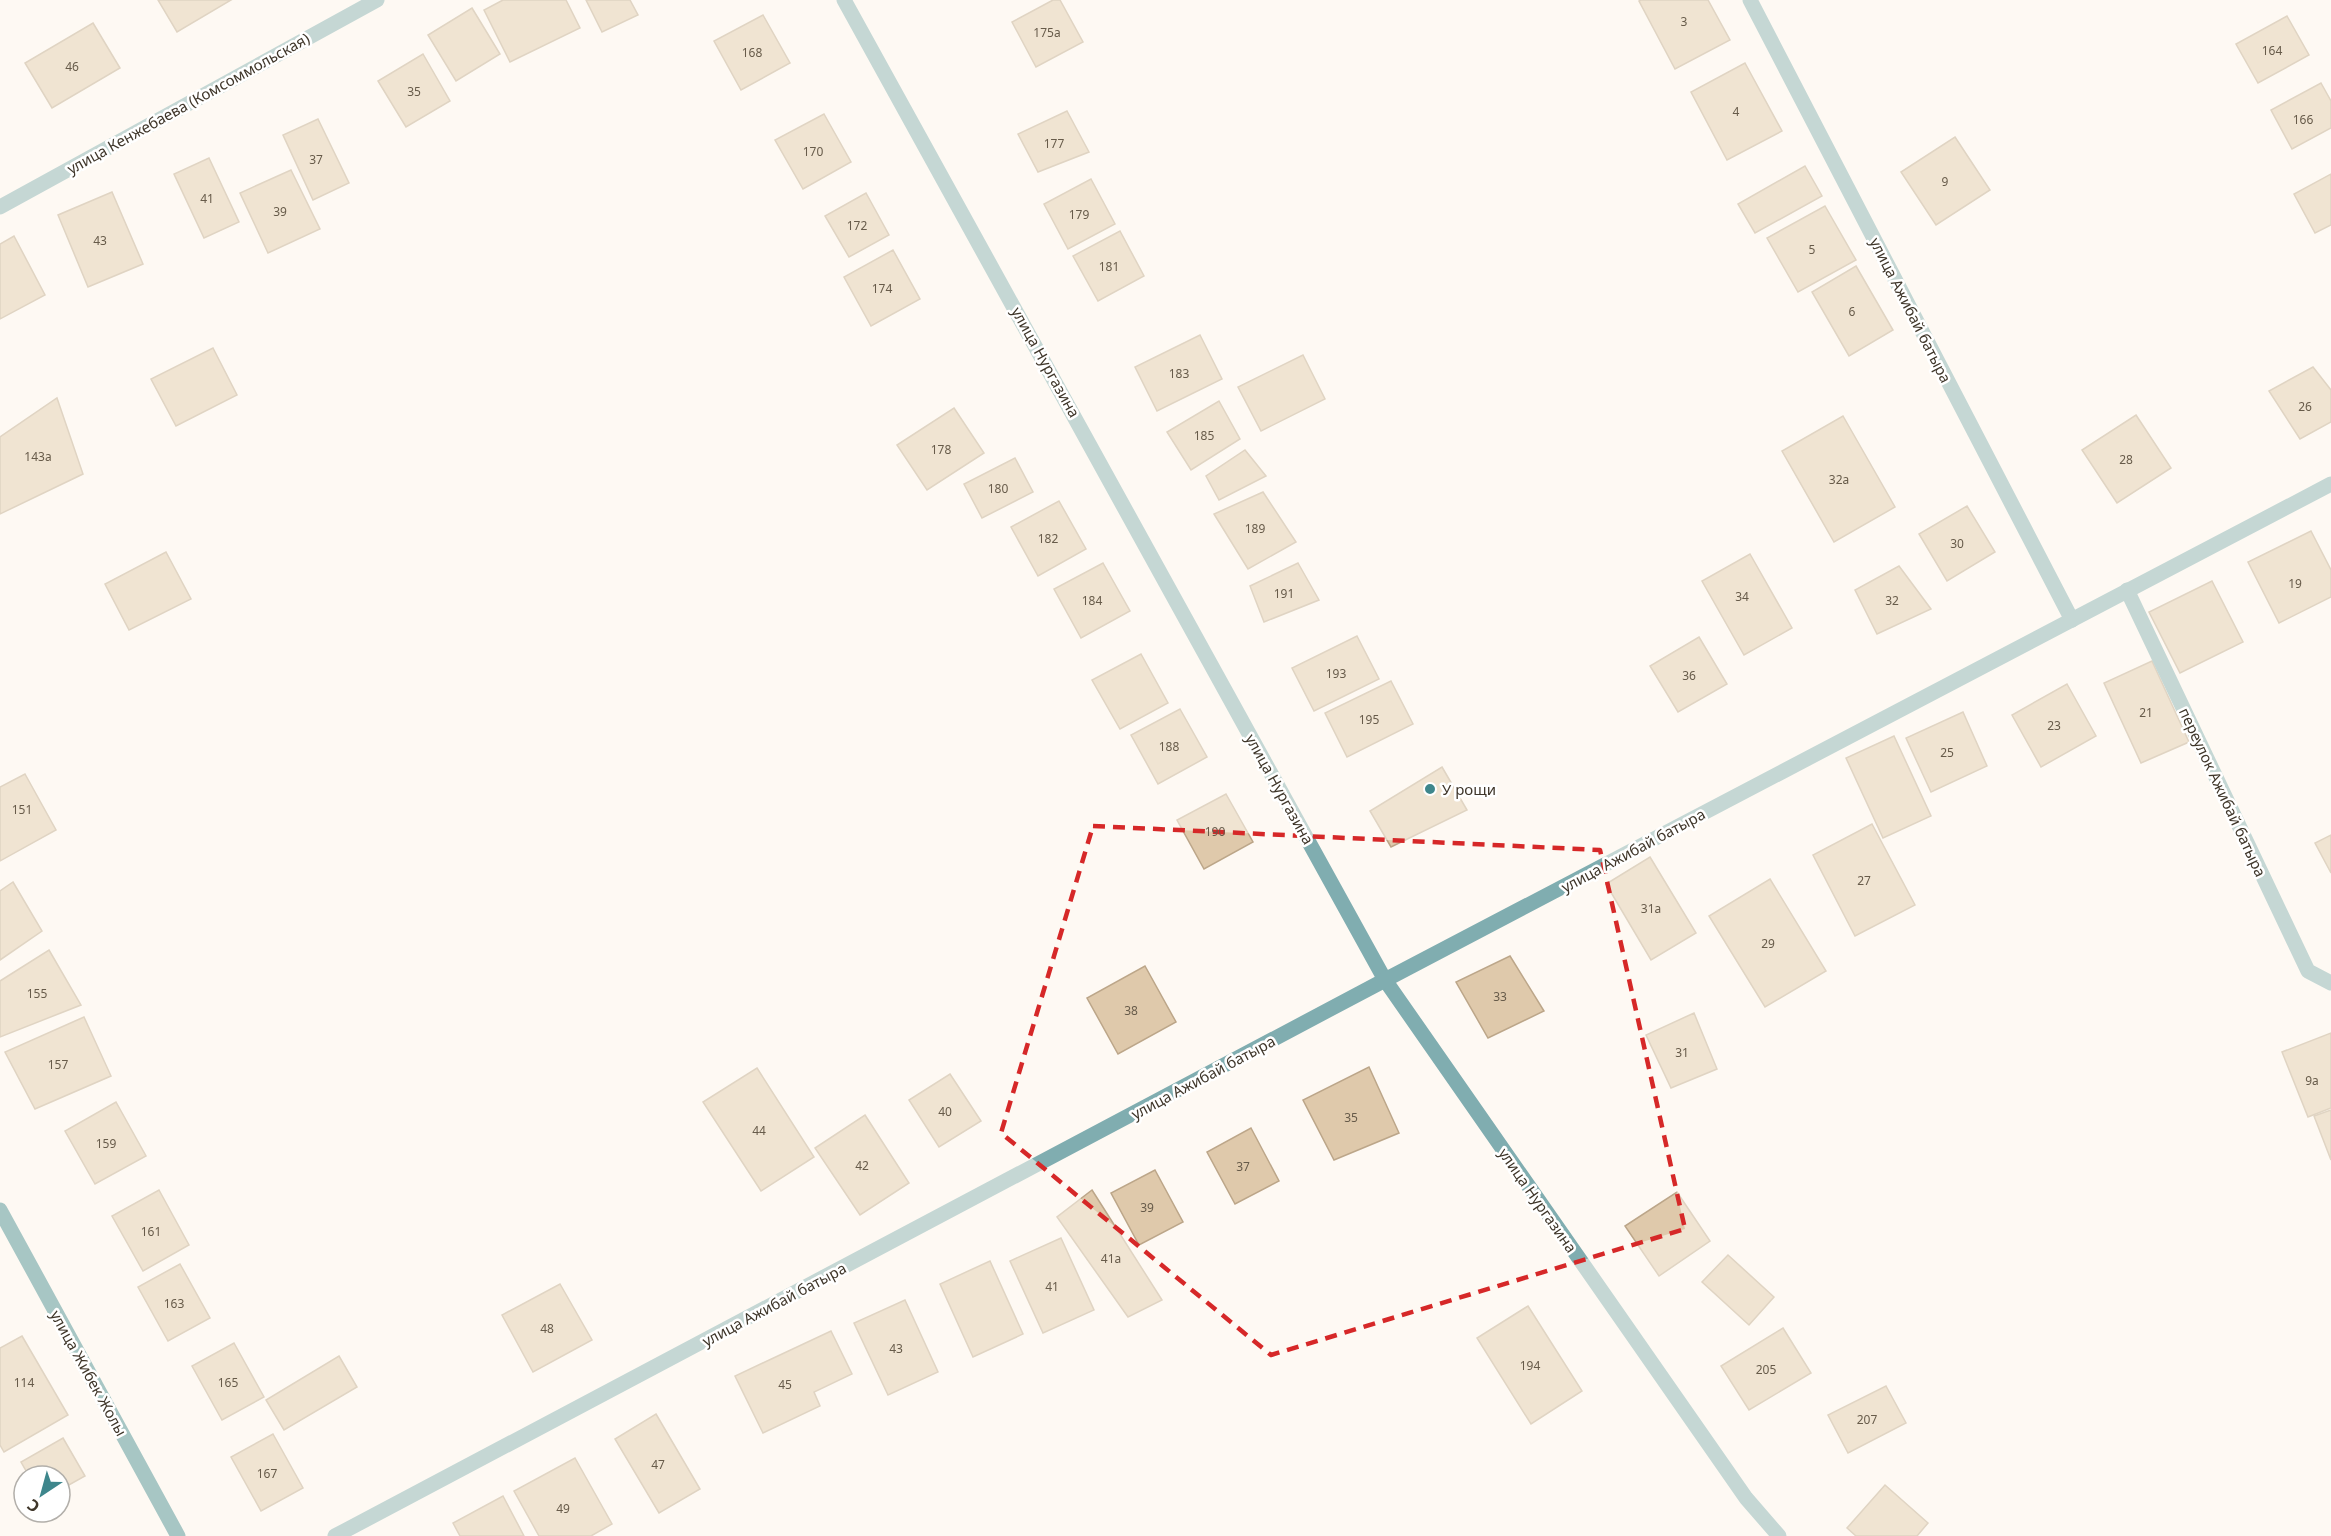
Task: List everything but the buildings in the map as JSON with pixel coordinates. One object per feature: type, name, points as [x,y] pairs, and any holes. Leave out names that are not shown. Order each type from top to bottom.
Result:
[{"type":"main road","name":"улица Жибек Жолы","points":[[0,1210],[178,1536]]},
{"type":"street","name":"улица Кенжебаева (Комсоммольская)","points":[[0,207],[377,0]]},
{"type":"street","name":"улица Нургазина","points":[[844,0],[1081,425],[1385,980],[1746,1498],[1779,1536]]},
{"type":"street","name":"улица Ажибай батыра","points":[[1750,0],[2072,620]]},
{"type":"street","name":"улица Ажибай батыра","points":[[335,1536],[1385,980],[2331,484]]},
{"type":"street","name":"переулок Ажибай батыра","points":[[2127,590],[2308,971],[2331,983]]},
{"type":"highlighted area","points":[[1093,826],[1600,850],[1685,1229],[1271,1355],[1001,1133]]},
{"type":"place","name":"У рощи","points":[[1430,789]]}]
